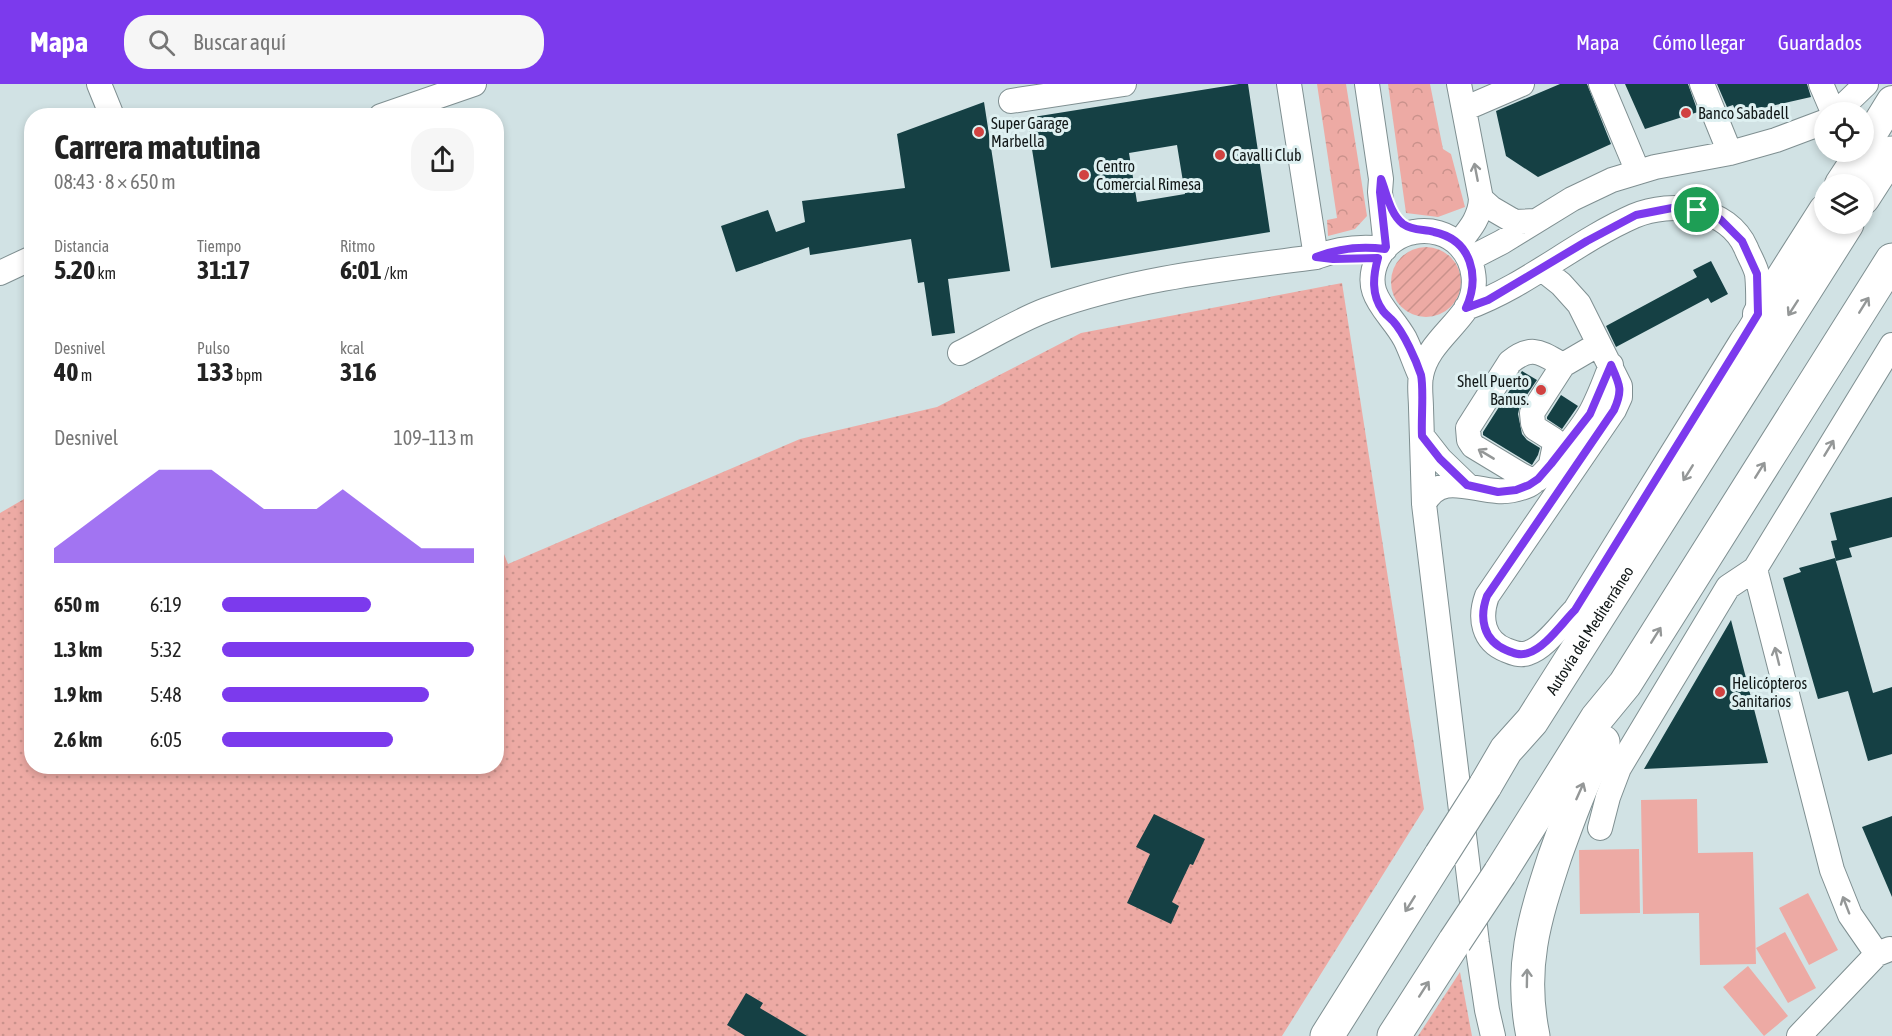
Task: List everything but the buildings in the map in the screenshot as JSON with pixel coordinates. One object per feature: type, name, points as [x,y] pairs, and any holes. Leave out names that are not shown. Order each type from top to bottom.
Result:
[{"type":"highway","points":[[1874,181],[1892,153]]},
{"type":"highway","name":"Autovía del Mediterráneo","points":[[1327,1036],[1506,750],[1532,721],[1841,234]]},
{"type":"highway","points":[[1394,1036],[1500,873],[1597,717],[1625,684],[1892,260]]},
{"type":"highway","points":[[1506,750],[1517,713],[1563,636],[1575,610]]},
{"type":"highway","points":[[1533,1036],[1527,987],[1528,961],[1541,897],[1568,818],[1596,754],[1610,730],[1625,684]]},
{"type":"main road","points":[[1874,130],[1892,101]]},
{"type":"main road","points":[[1758,314],[1814,226]]},
{"type":"street","points":[[99,84],[109,108]]},
{"type":"street","points":[[404,108],[474,84]]},
{"type":"street","points":[[1011,101],[1124,84]]},
{"type":"street","points":[[1289,84],[1327,256]]},
{"type":"street","points":[[1367,84],[1381,179],[1383,251]]},
{"type":"street","points":[[1459,84],[1481,199],[1476,223],[1463,251]]},
{"type":"street","points":[[1464,109],[1522,84]]},
{"type":"street","points":[[1601,84],[1638,172]]},
{"type":"street","points":[[1702,84],[1735,151]]},
{"type":"street","points":[[1714,84],[1735,151]]},
{"type":"street","points":[[1821,84],[1830,102]]},
{"type":"street","points":[[1846,102],[1866,84]]},
{"type":"street","points":[[1463,251],[1536,221],[1572,198],[1612,180],[1776,140],[1814,126]]},
{"type":"street","points":[[1381,179],[1397,217],[1404,224],[1422,231]]},
{"type":"street","points":[[1481,199],[1491,208],[1515,222],[1536,221]]},
{"type":"street","points":[[1394,322],[1408,329],[1424,331],[1440,328],[1587,241],[1636,215],[1672,208],[1697,210],[1720,219],[1742,241],[1757,274],[1758,314],[1575,610],[1545,644],[1529,653],[1517,655],[1492,643],[1486,633],[1482,611],[1487,596],[1614,410],[1620,397],[1620,386],[1611,365],[1579,304],[1561,284],[1542,269]]},
{"type":"street","points":[[1421,376],[1430,355],[1472,295],[1474,280],[1463,251],[1447,236],[1422,231],[1396,238],[1383,251],[1374,271],[1373,285],[1376,298],[1405,339],[1421,376],[1424,504],[1477,943],[1493,1036]]},
{"type":"street","points":[[960,353],[1045,311],[1113,290],[1169,277],[1327,256],[1370,247],[1383,251]]},
{"type":"street","points":[[0,273],[24,262]]},
{"type":"street","points":[[1563,365],[1539,351],[1518,355],[1510,362],[1468,428],[1469,440],[1473,446],[1529,478],[1544,472],[1555,444],[1554,440],[1535,428],[1532,413],[1563,365],[1599,344]]},
{"type":"street","points":[[1600,828],[1608,797],[1620,768],[1728,587],[1755,569],[1892,345]]},
{"type":"street","points":[[1424,504],[1429,493],[1436,489],[1467,485],[1498,492],[1516,490],[1544,472],[1590,414],[1611,365]]},
{"type":"street","points":[[1422,436],[1440,459],[1467,485]]},
{"type":"street","points":[[1755,569],[1832,870],[1850,915],[1884,951],[1798,1036]]},
{"type":"green space","points":[[1317,84],[1346,84],[1367,216],[1355,229],[1328,236],[1327,220],[1337,218]]},
{"type":"green space","points":[[1388,84],[1430,84],[1443,149],[1451,154],[1465,207],[1438,217],[1406,213]]},
{"type":"green space","points":[[1426,247],[1439,250],[1451,257],[1458,269],[1461,282],[1458,295],[1451,307],[1439,314],[1426,317],[1413,314],[1401,307],[1394,295],[1391,282],[1394,269],[1401,257],[1413,250]]},
{"type":"green space","points":[[1342,283],[1424,809],[1282,1036],[0,1036],[0,513],[24,499],[24,774],[504,774],[504,554],[508,564],[800,439],[937,407],[1081,333]]},
{"type":"green space","points":[[1697,799],[1698,853],[1753,852],[1756,964],[1700,965],[1699,913],[1643,914],[1641,800]]},
{"type":"green space","points":[[1639,849],[1640,913],[1580,914],[1579,850]]},
{"type":"green space","points":[[1808,893],[1838,950],[1809,965],[1779,908]]},
{"type":"green space","points":[[1785,932],[1816,988],[1788,1003],[1756,948]]},
{"type":"green space","points":[[1748,966],[1788,1016],[1764,1036],[1723,987]]},
{"type":"green space","points":[[1460,972],[1472,1036],[1418,1036]]},
{"type":"place","name":"Banco Sabadell","points":[[1686,113]]},
{"type":"place","name":"Super Garage Marbella","points":[[979,132]]},
{"type":"place","name":"Cavalli Club","points":[[1220,155]]},
{"type":"place","name":"Centro Comercial Rimesa","points":[[1084,175]]},
{"type":"place","name":"Shell Puerto Banus.","points":[[1541,390]]},
{"type":"place","name":"Helicópteros Sanitarios","points":[[1720,692]]},
{"type":"route","points":[[1381,179],[1391,207],[1404,224],[1412,229],[1447,236],[1466,253],[1472,265],[1474,280],[1472,295],[1466,308],[1488,300],[1587,241],[1636,215],[1672,208],[1697,210],[1720,219],[1742,241],[1757,274],[1758,314],[1575,610],[1545,644],[1529,653],[1517,655],[1503,650],[1492,643],[1486,633],[1482,611],[1487,596],[1614,410],[1620,397],[1620,386],[1611,365],[1590,414],[1538,479],[1516,490],[1498,492],[1467,485],[1440,459],[1422,436],[1421,376],[1405,339],[1376,298],[1373,285],[1378,258],[1316,257],[1333,250],[1370,247],[1385,249],[1381,179]]}]
